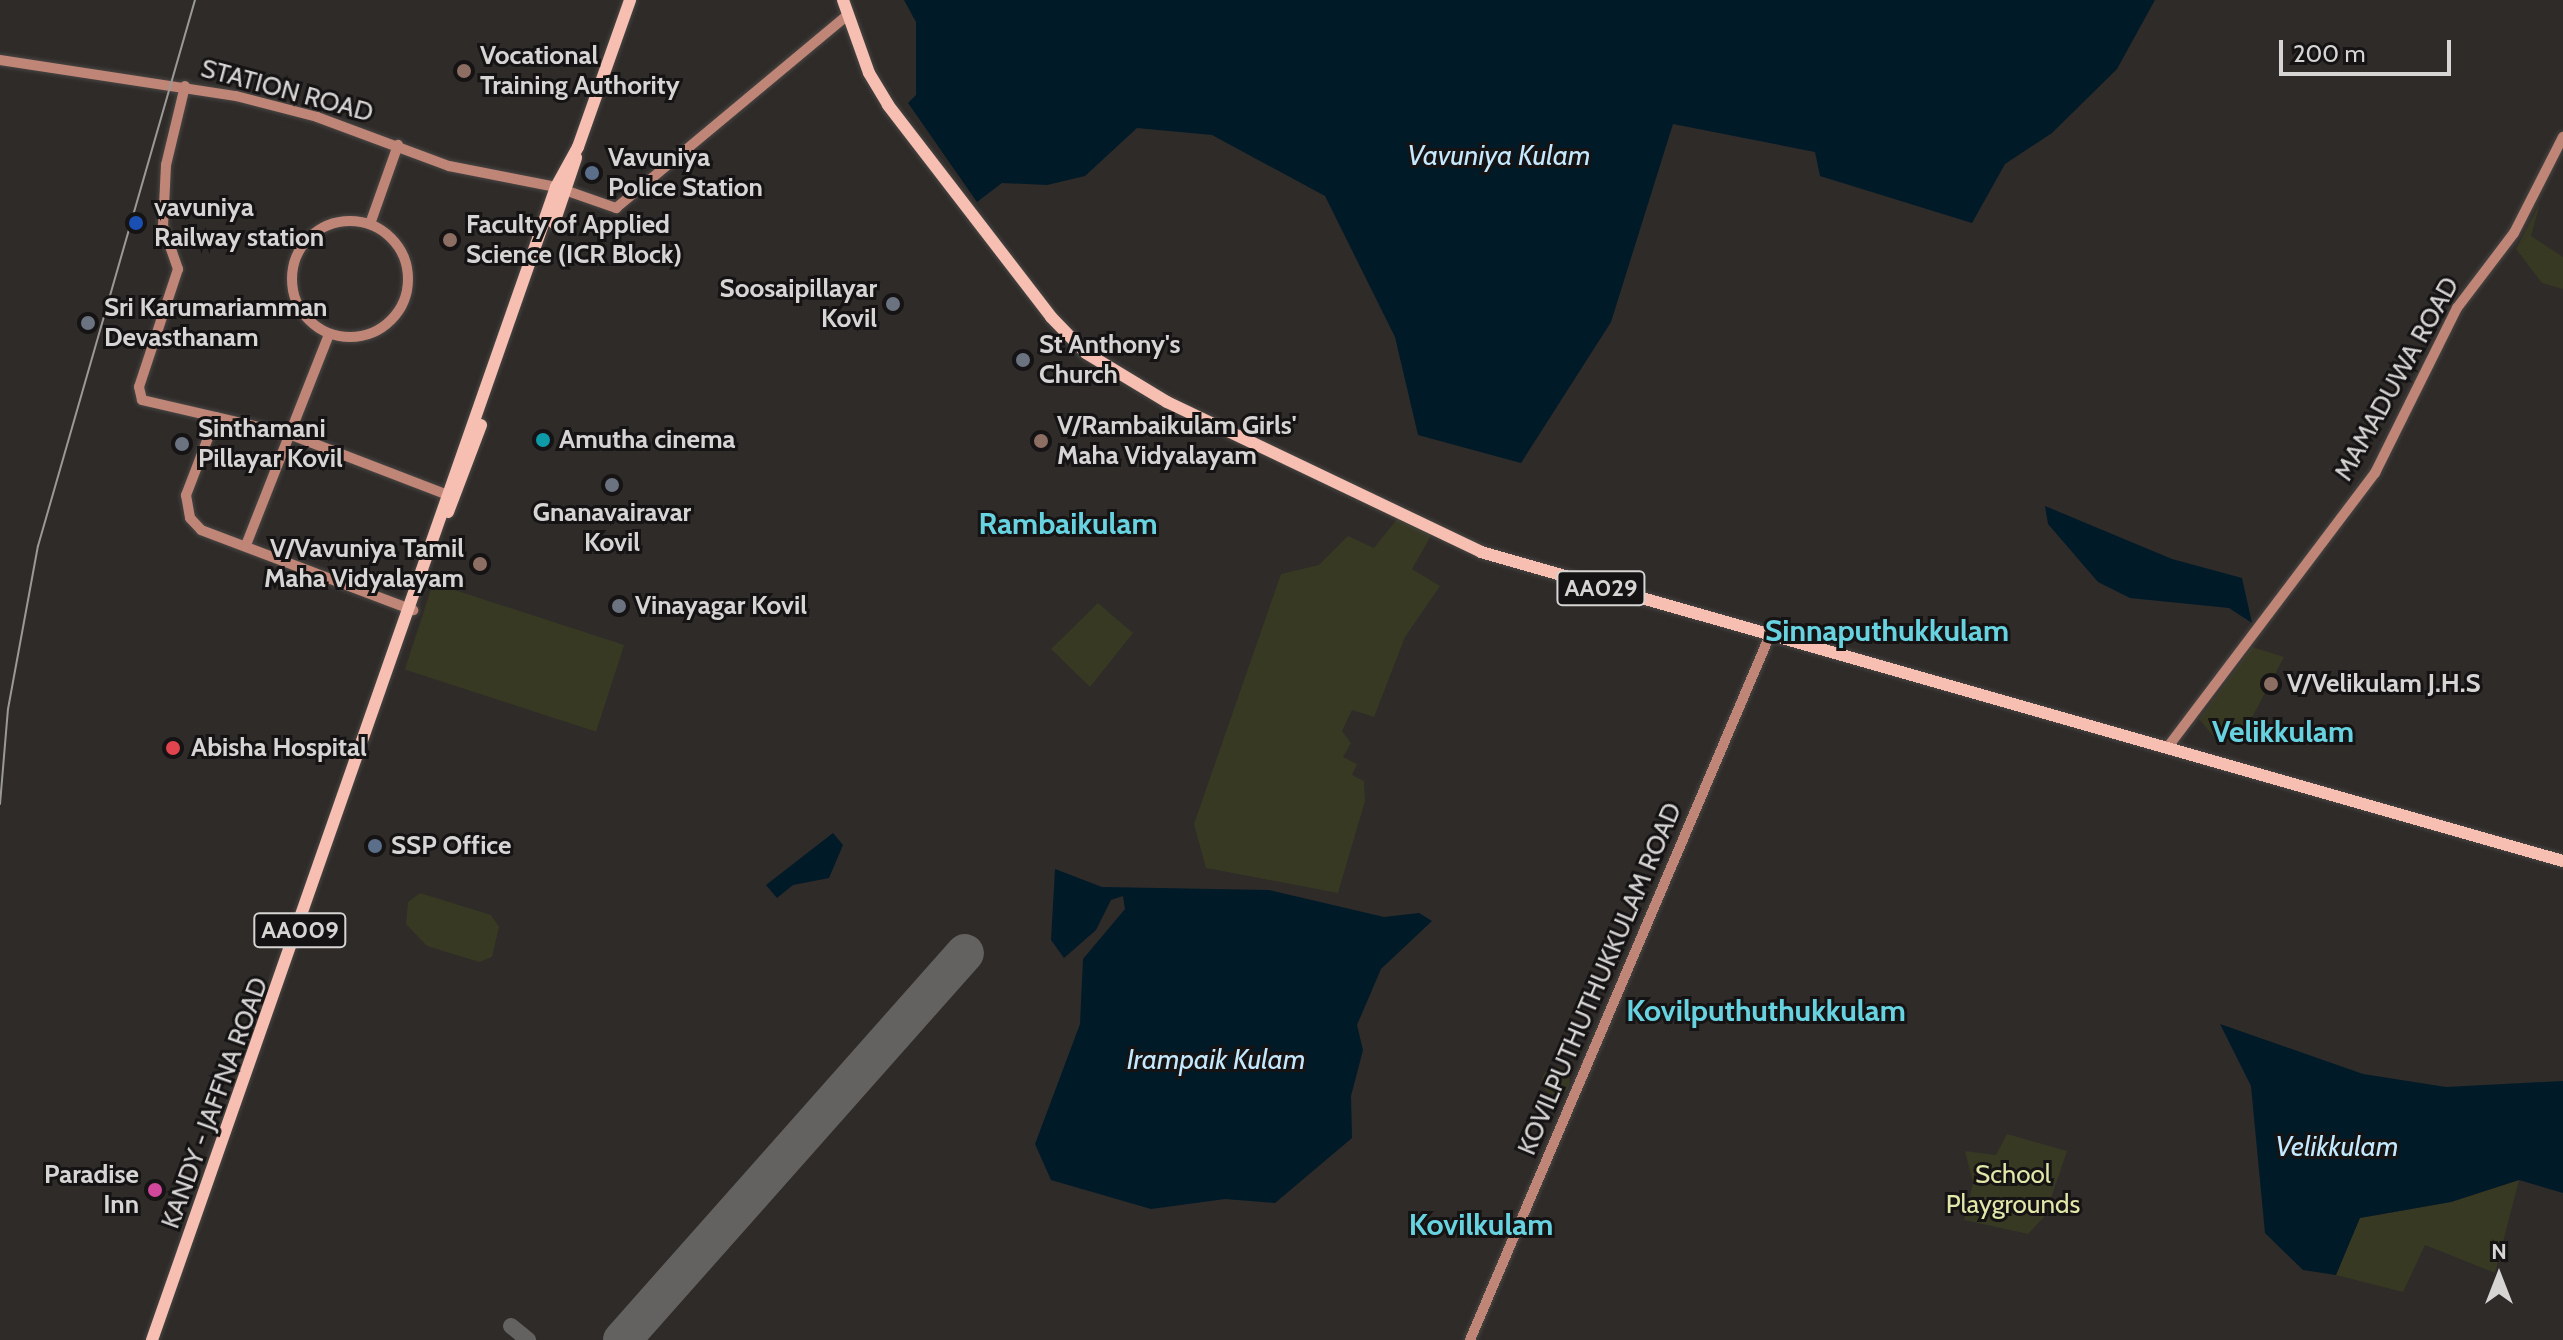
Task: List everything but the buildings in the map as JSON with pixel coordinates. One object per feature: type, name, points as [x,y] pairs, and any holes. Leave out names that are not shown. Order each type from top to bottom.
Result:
[{"type":"highway","name":"KANDY - JAFFNA ROAD","points":[[526,289],[570,191],[578,147],[630,0]]},
{"type":"highway","name":"AA029","points":[[843,0],[869,73],[913,142],[1051,317],[1086,353],[1167,402],[1468,547],[2563,861]]},
{"type":"highway","name":"KANDY - JAFFNA ROAD","points":[[152,1340],[526,289],[556,187],[578,147]]},
{"type":"street","name":"STATION ROAD","points":[[0,60],[185,86],[317,117],[482,175],[556,187],[616,208],[848,15]]},
{"type":"street","points":[[185,86],[166,165],[163,226],[178,269],[139,393],[146,403],[289,434],[452,496]]},
{"type":"street","name":"MAMADUWA ROAD","points":[[2167,748],[2375,473],[2457,308],[2514,233],[2563,137]]},
{"type":"street","points":[[370,224],[398,145]]},
{"type":"street","points":[[330,224],[370,224],[399,247],[407,273],[405,300],[396,316],[365,335],[329,334],[299,308],[292,268],[306,242],[330,224]]},
{"type":"street","points":[[246,545],[329,334]]},
{"type":"street","points":[[216,417],[185,503],[201,530],[413,610]]},
{"type":"street","name":"KOVILPUTHUTHUKKULAM ROAD","points":[[1470,1340],[1770,635]]},
{"type":"green space","points":[[2540,203],[2531,236],[2563,257],[2563,289],[2542,283],[2516,249]]},
{"type":"green space","points":[[1398,518],[1432,534],[1412,569],[1440,586],[1405,637],[1374,717],[1352,710],[1342,731],[1351,743],[1343,757],[1357,764],[1352,775],[1364,781],[1365,801],[1338,893],[1206,868],[1194,824],[1281,574],[1319,565],[1348,536],[1374,548]]},
{"type":"green space","points":[[433,583],[624,645],[596,732],[405,670]]},
{"type":"green space","points":[[1098,603],[1133,633],[1090,687],[1051,649]]},
{"type":"green space","points":[[2252,647],[2284,657],[2238,744],[2214,737],[2199,719]]},
{"type":"green space","points":[[420,893],[491,915],[499,927],[492,957],[479,962],[427,946],[406,924],[408,902]]},
{"type":"green space","points":[[1556,1067],[1566,1071],[1570,1081],[1566,1091],[1556,1095],[1546,1091],[1542,1081],[1546,1071]]},
{"type":"green space","name":"School Playgrounds","points":[[2007,1134],[2067,1151],[2045,1216],[2028,1234],[1964,1220],[1973,1183],[1965,1151],[1996,1155]]},
{"type":"green space","points":[[2519,1180],[2495,1273],[2425,1245],[2403,1292],[2336,1275],[2359,1218],[2451,1202]]},
{"type":"water","name":"Vavuniya Kulam","points":[[904,0],[2155,0],[2117,69],[2052,133],[2005,164],[1972,223],[1820,176],[1815,152],[1673,124],[1611,322],[1521,463],[1418,435],[1395,337],[1325,196],[1212,135],[1137,128],[1085,176],[1047,185],[1002,183],[977,202],[908,103],[916,95],[916,22]]},
{"type":"water","points":[[2045,506],[2172,559],[2242,578],[2252,623],[2229,608],[2130,598],[2098,582],[2048,524]]},
{"type":"water","points":[[833,833],[843,845],[829,878],[793,885],[777,898],[766,885]]},
{"type":"water","name":"Irampaik Kulam","points":[[1055,869],[1102,887],[1269,890],[1384,917],[1419,913],[1432,921],[1381,969],[1357,1025],[1363,1050],[1351,1096],[1352,1138],[1275,1203],[1225,1199],[1151,1209],[1051,1180],[1035,1144],[1080,1024],[1083,959],[1125,909],[1123,896],[1111,900],[1096,930],[1064,958],[1051,940]]},
{"type":"water","name":"Velikkulam","points":[[2220,1024],[2363,1074],[2446,1087],[2563,1081],[2563,1193],[2519,1180],[2451,1202],[2360,1218],[2336,1275],[2303,1270],[2265,1233],[2251,1086]]},
{"type":"taxiway","points":[[511,1326],[528,1340]]},
{"type":"runway","points":[[622,1340],[965,953]]},
{"type":"railway","points":[[0,804],[8,709],[38,546],[195,0]]},
{"type":"place","name":"Vocational Training Authority","points":[[464,71]]},
{"type":"place","name":"Vavuniya Police Station","points":[[592,173]]},
{"type":"place","name":"vavuniya Railway station","points":[[136,223]]},
{"type":"place","name":"Faculty of Applied Science (ICR Block)","points":[[450,240]]},
{"type":"place","name":"Soosaipillayar Kovil","points":[[893,304]]},
{"type":"place","name":"Sri Karumariamman Devasthanam","points":[[88,323]]},
{"type":"place","name":"St Anthony's Church","points":[[1023,360]]},
{"type":"place","name":"Amutha cinema","points":[[543,440]]},
{"type":"place","name":"V/Rambaikulam Girls' Maha Vidyalayam","points":[[1041,441]]},
{"type":"place","name":"Sinthamani Pillayar Kovil","points":[[182,444]]},
{"type":"place","name":"Gnanavairavar Kovil","points":[[612,485]]},
{"type":"place","name":"V/Vavuniya Tamil Maha Vidyalayam","points":[[480,564]]},
{"type":"place","name":"Vinayagar Kovil","points":[[619,606]]},
{"type":"place","name":"V/Velikulam J.H.S","points":[[2271,684]]},
{"type":"place","name":"Abisha Hospital","points":[[173,748]]},
{"type":"place","name":"SSP Office","points":[[375,846]]},
{"type":"place","name":"Paradise Inn","points":[[155,1190]]},
{"type":"district","name":"Rambaikulam","points":[[1068,524]]},
{"type":"district","name":"Sinnaputhukkulam","points":[[1887,631]]},
{"type":"district","name":"Velikkulam","points":[[2283,732]]},
{"type":"district","name":"Kovilputhuthukkulam","points":[[1766,1011]]},
{"type":"district","name":"Kovilkulam","points":[[1481,1225]]}]
